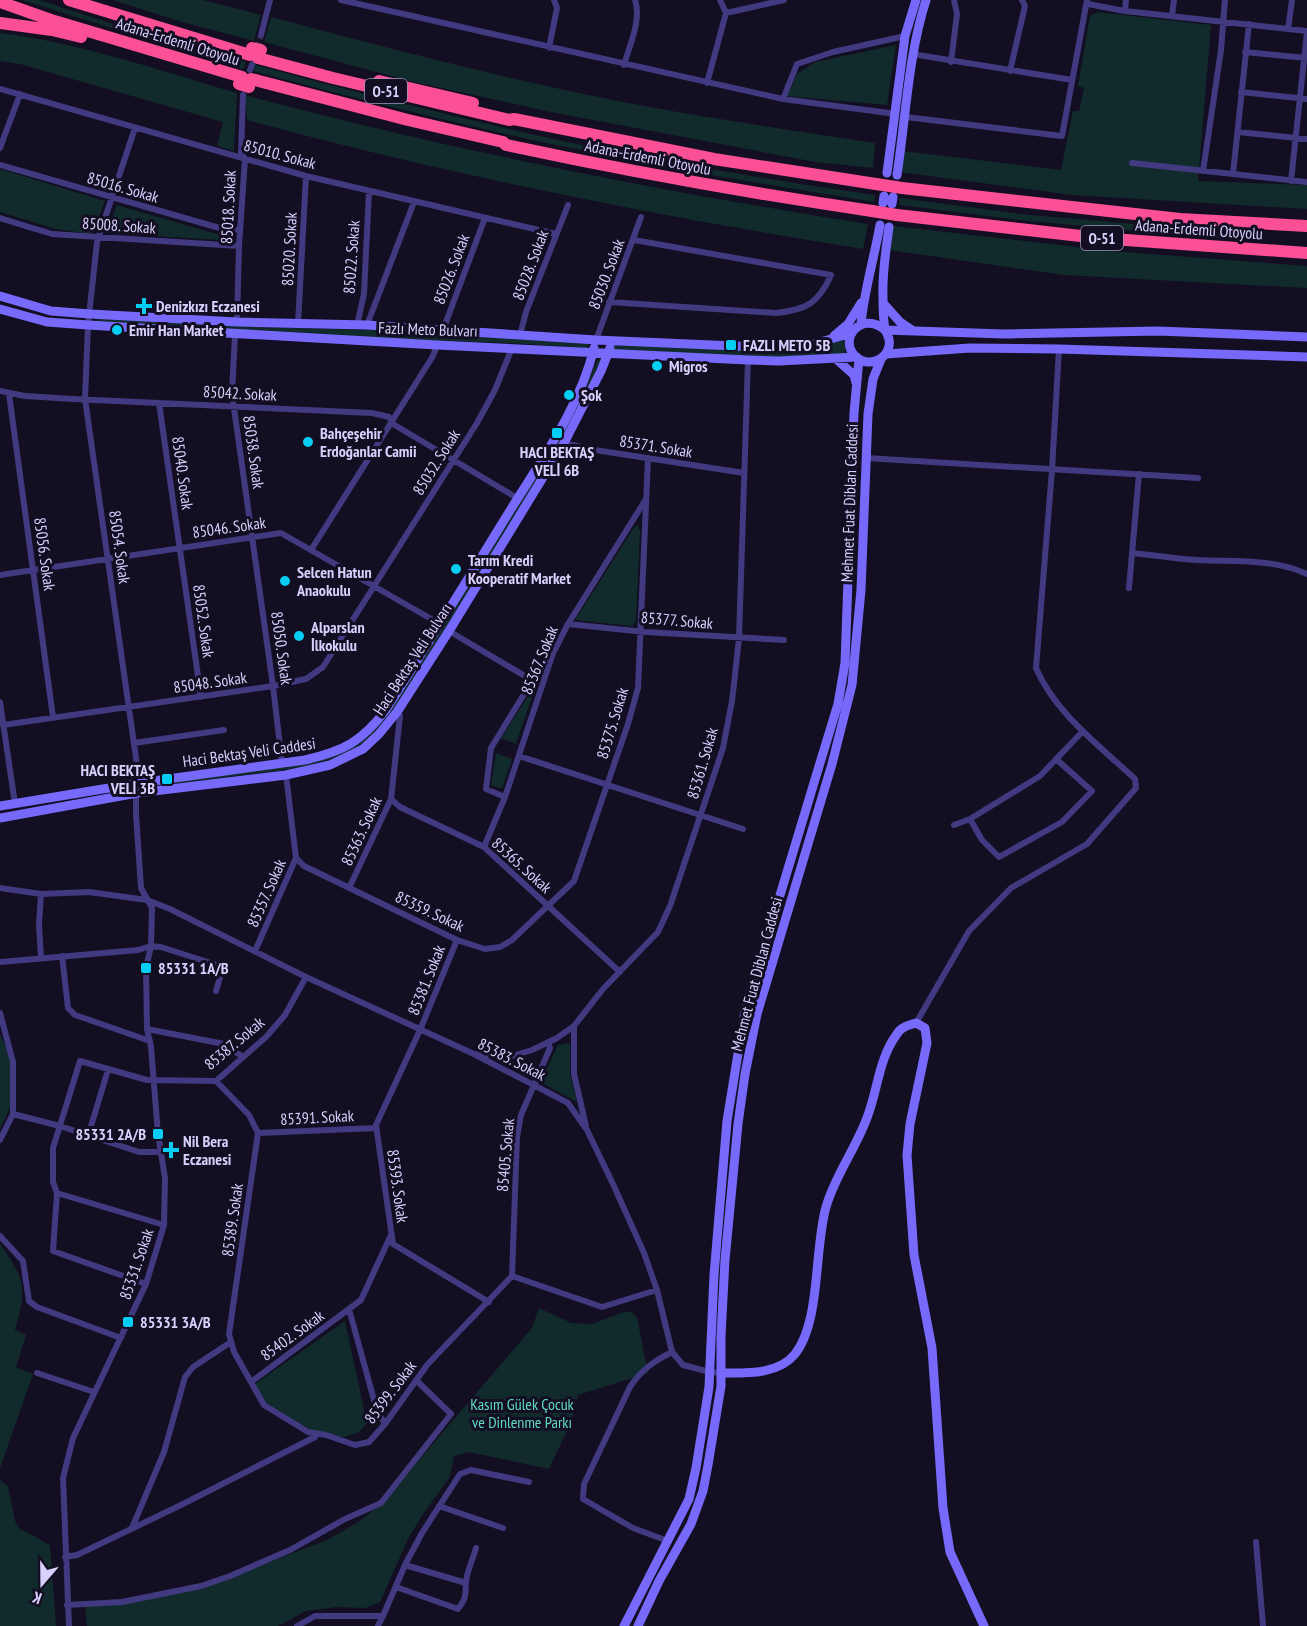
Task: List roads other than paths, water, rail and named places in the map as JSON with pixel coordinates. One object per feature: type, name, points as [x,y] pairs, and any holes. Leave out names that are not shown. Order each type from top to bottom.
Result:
[{"type":"highway","name":"Adana-Erdemli Otoyolu","points":[[69,0],[250,70],[345,73],[510,112],[514,119],[714,159],[876,184],[892,200],[1098,238],[1307,253]]},
{"type":"highway","points":[[94,0],[250,70]]},
{"type":"highway","name":"Adana-Erdemli Otoyolu","points":[[0,2],[51,20],[250,70],[408,120],[503,142],[506,145],[731,189],[872,211],[892,200],[1307,226]]},
{"type":"highway","points":[[0,23],[60,32],[250,70]]},
{"type":"main road","points":[[916,0],[904,36],[892,174],[906,117],[912,54],[927,0]]},
{"type":"main road","points":[[861,324],[863,298],[885,226],[885,330],[890,342],[883,356]]},
{"type":"main road","name":"Fazlı Meto Bulvarı","points":[[0,296],[51,311],[90,314],[237,322],[367,325],[596,340],[783,348],[802,347],[852,333]]},
{"type":"main road","points":[[831,339],[848,324],[863,298]]},
{"type":"main road","points":[[884,303],[900,322],[914,331]]},
{"type":"main road","name":"Fazlı Meto Bulvarı","points":[[0,309],[47,322],[235,334],[748,360],[858,358]]},
{"type":"main road","points":[[1307,337],[1158,331],[1004,334],[885,330],[874,323],[861,324],[852,333],[850,346],[858,358],[868,362],[883,356],[970,348],[1307,357]]},
{"type":"main road","name":"Haci Bektaş Veli Bulvarı","points":[[440,624],[557,433],[578,394],[596,340]]},
{"type":"main road","points":[[609,353],[612,340]]},
{"type":"main road","name":"Haci Bektaş Veli Bulvarı","points":[[286,775],[330,765],[363,749],[397,712],[564,443],[609,353]]},
{"type":"main road","name":"Mehmet Fuat Diblan Caddesi","points":[[638,1626],[659,1581],[691,1524],[703,1491],[720,1397],[725,1260],[745,1074],[757,1014],[832,764],[852,685],[861,590],[868,414],[873,379],[883,356]]},
{"type":"main road","points":[[835,358],[854,375],[857,385]]},
{"type":"main road","name":"Mehmet Fuat Diblan Caddesi","points":[[624,1626],[689,1499],[709,1387],[714,1275],[727,1121],[745,1011],[838,704],[845,663],[858,358]]},
{"type":"main road","name":"Haci Bektaş Veli Caddesi","points":[[0,806],[328,755],[352,744],[370,730],[386,710],[440,624]]},
{"type":"main road","name":"Haci Bektaş Veli Caddesi","points":[[0,819],[137,793],[286,775]]},
{"type":"main road","points":[[722,1373],[748,1373],[777,1367],[794,1355],[804,1338],[811,1313],[826,1205],[868,1116],[884,1057],[898,1031],[916,1023],[925,1028],[927,1043],[910,1125],[907,1155],[914,1255],[932,1348],[943,1508],[950,1552],[984,1626]]},
{"type":"street","points":[[261,35],[270,0]]},
{"type":"street","points":[[341,0],[783,99],[896,114]]},
{"type":"street","points":[[549,48],[557,8],[554,0]]},
{"type":"street","points":[[624,65],[635,24],[637,4],[635,0]]},
{"type":"street","points":[[707,83],[726,13],[720,0]]},
{"type":"street","points":[[726,13],[784,0]]},
{"type":"street","points":[[951,62],[957,14],[954,0]]},
{"type":"street","points":[[1010,71],[1025,6],[1022,0]]},
{"type":"street","points":[[1125,11],[1126,0]]},
{"type":"street","points":[[1172,16],[1174,0]]},
{"type":"street","points":[[1203,171],[1221,50],[1225,0]]},
{"type":"street","points":[[1288,29],[1292,0]]},
{"type":"street","points":[[906,117],[1062,136],[1088,2],[1125,11],[1223,20],[1307,32],[1304,98],[1291,181]]},
{"type":"street","points":[[1233,174],[1249,24]]},
{"type":"street","points":[[783,99],[797,64],[823,55],[904,36]]},
{"type":"street","points":[[1245,52],[1306,58]]},
{"type":"street","points":[[912,54],[1072,81]]},
{"type":"street","name":"85018. Sokak","points":[[237,322],[244,159],[241,153],[250,70]]},
{"type":"street","name":"85010. Sokak","points":[[0,88],[306,176],[556,234]]},
{"type":"street","points":[[1241,92],[1304,98]]},
{"type":"street","points":[[0,148],[20,94]]},
{"type":"street","name":"85054. Sokak","points":[[135,128],[99,237],[88,325],[85,399],[134,743],[139,783],[137,793]]},
{"type":"street","points":[[1238,132],[1307,139]]},
{"type":"street","points":[[1131,163],[1307,182]]},
{"type":"street","name":"85016. Sokak","points":[[0,165],[223,229],[240,230]]},
{"type":"street","name":"85020. Sokak","points":[[298,324],[306,176]]},
{"type":"street","name":"85022. Sokak","points":[[357,325],[364,294],[369,191]]},
{"type":"street","points":[[367,325],[414,202]]},
{"type":"street","name":"85028. Sokak","points":[[520,335],[526,312],[568,205]]},
{"type":"street","name":"85030. Sokak","points":[[596,340],[641,217]]},
{"type":"street","name":"85008. Sokak","points":[[0,218],[52,234],[239,246]]},
{"type":"street","name":"85026. Sokak","points":[[443,330],[485,218]]},
{"type":"street","points":[[609,302],[776,313],[795,311],[808,306],[820,296],[831,275],[634,240]]},
{"type":"street","name":"85038. Sokak","points":[[235,334],[232,394],[252,537]]},
{"type":"street","points":[[311,550],[433,356],[437,345]]},
{"type":"street","name":"85032. Sokak","points":[[375,586],[495,390],[512,348]]},
{"type":"street","points":[[916,1023],[969,931],[1011,888],[1087,844],[1136,788],[1136,779],[1083,731],[1044,687],[1036,668],[1059,349]]},
{"type":"street","name":"85361. Sokak","points":[[474,1054],[512,1056],[532,1050],[574,1026],[658,932],[670,906],[723,748],[732,701],[739,639],[748,360]]},
{"type":"street","name":"85042. Sokak","points":[[0,391],[44,398],[372,413],[389,417],[393,424],[517,498]]},
{"type":"street","name":"85056. Sokak","points":[[9,394],[53,717]]},
{"type":"street","name":"85040. Sokak","points":[[159,403],[181,548]]},
{"type":"street","name":"85371. Sokak","points":[[564,443],[595,450],[744,473]]},
{"type":"street","name":"85375. Sokak","points":[[547,905],[574,881],[628,724],[638,688],[648,458]]},
{"type":"street","points":[[866,458],[1198,478]]},
{"type":"street","points":[[1129,588],[1139,474]]},
{"type":"street","name":"85367. Sokak","points":[[484,847],[505,797],[553,653],[568,624],[647,497]]},
{"type":"street","name":"85046. Sokak","points":[[0,575],[281,533],[440,624]]},
{"type":"street","name":"85050. Sokak","points":[[252,537],[282,763]]},
{"type":"street","name":"85052. Sokak","points":[[181,548],[201,697]]},
{"type":"street","points":[[1132,553],[1197,560],[1260,561],[1307,574]]},
{"type":"street","name":"85048. Sokak","points":[[3,725],[201,697],[306,679],[323,667],[375,586]]},
{"type":"street","name":"85377. Sokak","points":[[568,624],[739,639],[784,640]]},
{"type":"street","points":[[449,631],[541,685]]},
{"type":"street","points":[[505,797],[486,789],[491,748],[532,681],[553,653]]},
{"type":"street","points":[[0,702],[15,804]]},
{"type":"street","name":"85363. Sokak","points":[[349,888],[391,799],[400,716],[397,712]]},
{"type":"street","points":[[134,743],[224,730]]},
{"type":"street","points":[[954,825],[970,819],[1041,776],[1083,731]]},
{"type":"street","points":[[519,756],[743,829]]},
{"type":"street","points":[[970,819],[982,840],[999,856],[1062,822],[1092,792],[1056,759]]},
{"type":"street","name":"85357. Sokak","points":[[255,951],[296,858],[286,775]]},
{"type":"street","name":"85331. Sokak","points":[[69,1626],[63,1478],[73,1438],[146,1284],[164,1225],[165,1178],[147,1029],[146,968],[151,946],[152,908],[141,888],[136,814],[137,793]]},
{"type":"street","name":"85365. Sokak","points":[[391,799],[400,807],[484,847],[620,972]]},
{"type":"street","name":"85359. Sokak","points":[[296,858],[304,866],[349,888],[457,940],[485,949],[500,947],[512,940],[547,905]]},
{"type":"street","name":"85383. Sokak","points":[[0,888],[41,894],[89,892],[147,900],[306,977],[474,1054],[568,1102],[586,1130],[640,1243],[657,1290],[672,1352]]},
{"type":"street","points":[[41,894],[39,924],[41,958]]},
{"type":"street","name":"85381. Sokak","points":[[420,1030],[457,940]]},
{"type":"street","points":[[0,962],[138,950],[151,946],[174,950],[223,967],[216,991]]},
{"type":"street","points":[[62,956],[68,1008],[75,1016],[150,1041]]},
{"type":"street","name":"85387. Sokak","points":[[60,1126],[80,1061],[153,1081],[216,1080],[266,1037],[285,1015],[306,977]]},
{"type":"street","points":[[0,1012],[13,1062],[13,1114],[0,1140]]},
{"type":"street","points":[[574,1026],[574,1074],[586,1130]]},
{"type":"street","points":[[147,1029],[224,1044],[243,1057]]},
{"type":"street","name":"85393. Sokak","points":[[420,1030],[376,1128],[393,1244],[489,1302]]},
{"type":"street","name":"85405. Sokak","points":[[512,1276],[517,1137],[521,1115],[550,1048],[548,1042]]},
{"type":"street","points":[[88,1136],[108,1070]]},
{"type":"street","points":[[216,1080],[249,1115],[258,1133]]},
{"type":"street","points":[[13,1114],[60,1126],[139,1152],[161,1152]]},
{"type":"street","points":[[60,1126],[53,1148],[52,1182],[57,1193],[53,1251],[146,1284]]},
{"type":"street","name":"85391. Sokak","points":[[258,1133],[376,1128]]},
{"type":"street","name":"85389. Sokak","points":[[231,1342],[229,1334],[258,1133]]},
{"type":"street","points":[[57,1193],[164,1225]]},
{"type":"street","name":"85402. Sokak","points":[[250,1382],[361,1300],[391,1234]]},
{"type":"street","points":[[0,1236],[23,1261],[29,1301],[37,1307],[121,1338]]},
{"type":"street","points":[[512,1276],[602,1307],[657,1290]]},
{"type":"street","name":"85399. Sokak","points":[[231,1342],[264,1405],[308,1432],[355,1445],[369,1442],[385,1424],[427,1365],[512,1276]]},
{"type":"street","points":[[349,1309],[377,1411],[385,1424]]},
{"type":"street","points":[[132,1528],[164,1452],[185,1377],[193,1367],[231,1342]]},
{"type":"street","points":[[668,1541],[633,1528],[584,1499],[584,1484],[639,1372],[672,1352],[683,1365],[722,1373]]},
{"type":"street","points":[[38,1374],[94,1392]]},
{"type":"street","points":[[67,1605],[122,1602],[201,1586],[290,1550],[345,1519],[381,1503],[452,1414],[416,1380]]},
{"type":"street","points":[[65,1557],[76,1555],[132,1528],[315,1437],[315,1433]]},
{"type":"street","points":[[378,1626],[405,1565],[460,1474],[471,1470],[529,1482]]},
{"type":"street","points":[[439,1506],[503,1528]]},
{"type":"street","points":[[1256,1542],[1263,1626]]},
{"type":"street","points":[[396,1587],[458,1610],[468,1590],[466,1583],[476,1548]]},
{"type":"street","points":[[405,1565],[466,1583]]},
{"type":"street","points":[[297,1626],[315,1616],[383,1616]]},
{"type":"tunnel","points":[[252,65],[261,35]]},
{"type":"place","name":"Denizkızı Eczanesi","points":[[144,306]]},
{"type":"place","name":"Emir Han Market","points":[[117,330]]},
{"type":"place","name":"FAZLI METO 5B","points":[[731,345]]},
{"type":"place","name":"Migros","points":[[657,366]]},
{"type":"place","name":"Şok","points":[[569,395]]},
{"type":"place","name":"HACI BEKTAŞ VELİ 6B","points":[[557,433]]},
{"type":"place","name":"Bahçeşehir Erdoğanlar Camii","points":[[308,442]]},
{"type":"place","name":"Tarım Kredi Kooperatif Market","points":[[456,569]]},
{"type":"place","name":"Selcen Hatun Anaokulu","points":[[285,581]]},
{"type":"place","name":"Alparslan İlkokulu","points":[[299,636]]},
{"type":"place","name":"HACI BEKTAŞ VELİ 3B","points":[[167,779]]},
{"type":"place","name":"85331 1A/B","points":[[146,968]]},
{"type":"place","name":"85331 2A/B","points":[[158,1134]]},
{"type":"place","name":"Nil Bera Eczanesi","points":[[171,1150]]},
{"type":"place","name":"85331 3A/B","points":[[128,1322]]},
{"type":"park label","name":"Kasım Gülek Çocuk ve Dinlenme Parkı","points":[[522,1413]]}]
